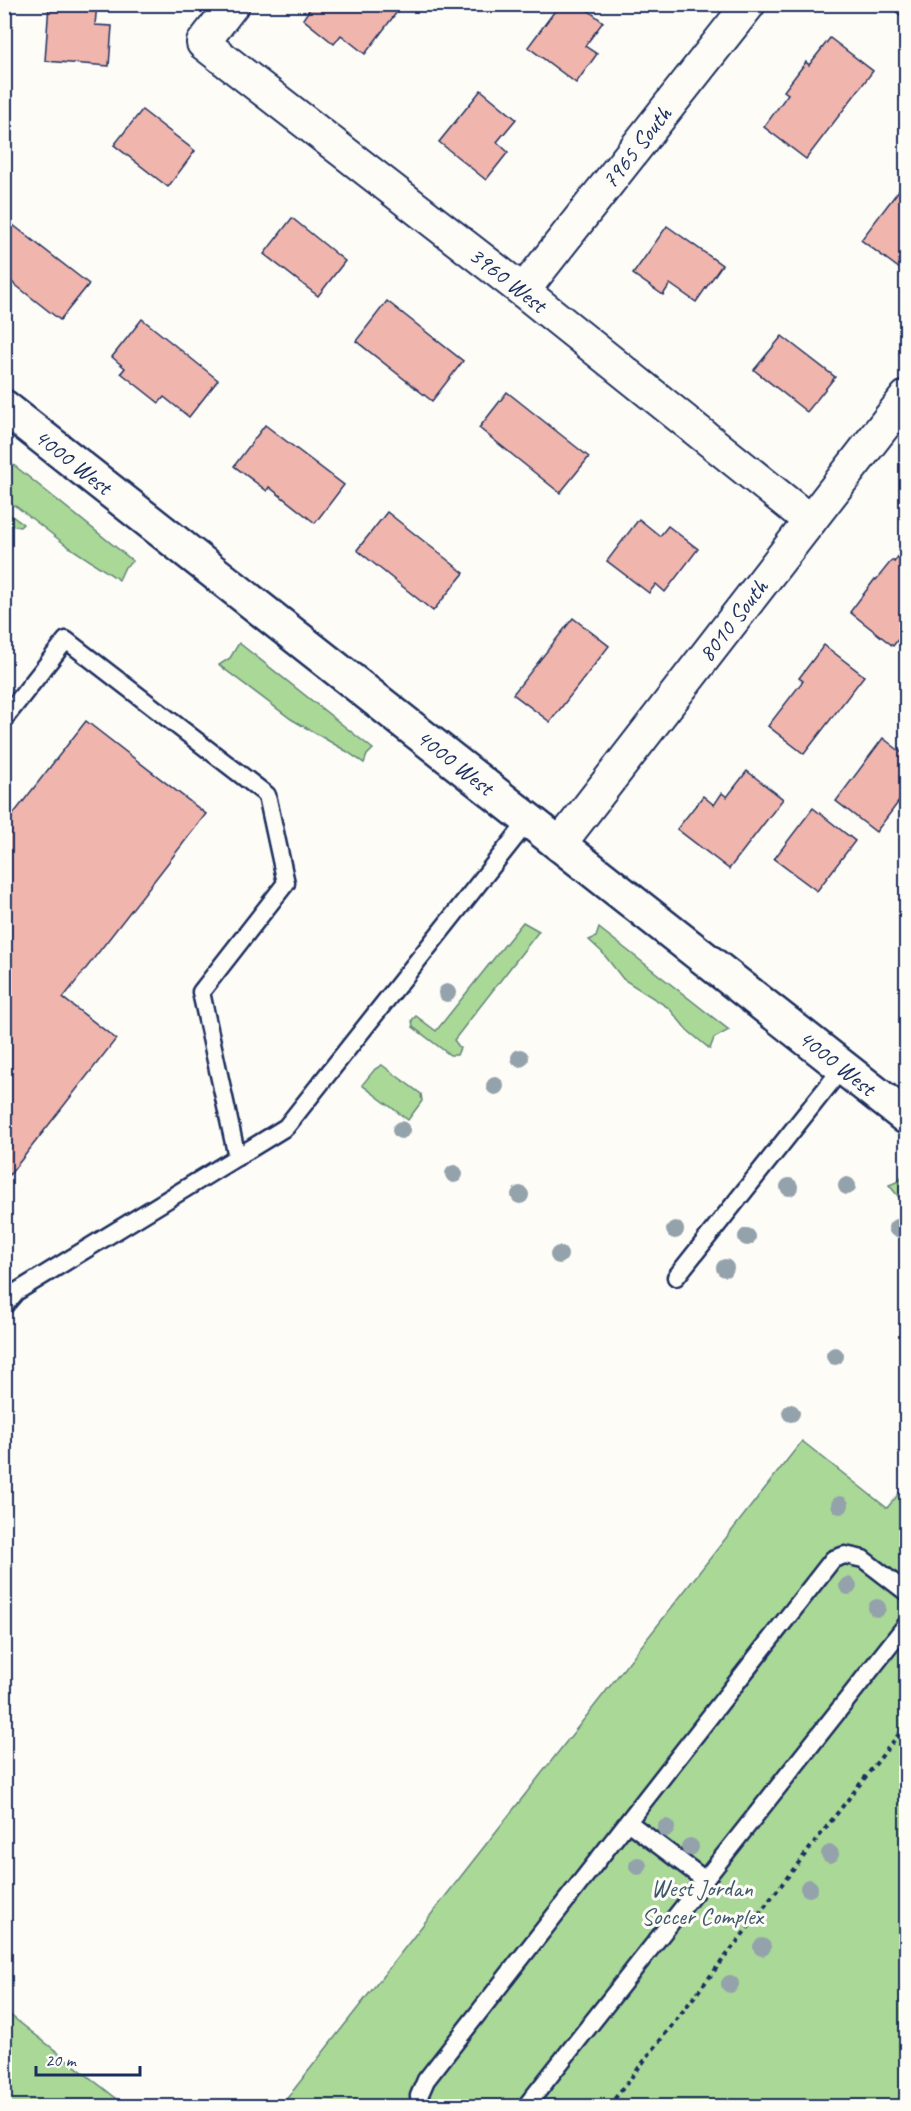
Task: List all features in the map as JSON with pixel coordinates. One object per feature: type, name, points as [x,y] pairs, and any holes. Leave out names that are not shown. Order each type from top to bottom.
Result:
[{"type":"main road","name":"4000 West","points":[[4,407],[906,1117]]},
{"type":"street","name":"3960 West","points":[[233,4],[203,43],[523,291],[810,521]]},
{"type":"street","name":"7965 South","points":[[523,291],[749,4]]},
{"type":"street","name":"8010 South","points":[[559,844],[906,397]]},
{"type":"lane","points":[[4,719],[66,640],[267,795],[286,884],[201,992],[237,1156]]},
{"type":"lane","points":[[4,1306],[16,1292],[286,1127],[528,821]]},
{"type":"lane","points":[[676,1277],[843,1067]]},
{"type":"lane","points":[[422,2106],[419,2096],[426,2080],[833,1559],[845,1555],[863,1560],[906,1592]]},
{"type":"lane","points":[[526,2106],[906,1625]]},
{"type":"lane","points":[[628,1822],[705,1880]]},
{"type":"path","points":[[609,2106],[906,1725]]},
{"type":"green space","points":[[5,458],[133,561],[125,567],[119,580],[5,500]]},
{"type":"green space","points":[[5,511],[23,524],[20,527],[5,524]]},
{"type":"green space","points":[[239,643],[373,749],[367,755],[364,763],[291,719],[219,665],[230,658]]},
{"type":"green space","points":[[523,922],[539,931],[454,1040],[460,1048],[457,1055],[450,1055],[413,1027],[412,1020],[416,1016],[436,1031]]},
{"type":"green space","points":[[599,928],[729,1030],[714,1038],[710,1049],[687,1030],[669,1008],[623,979],[602,952],[589,940],[596,937]]},
{"type":"green space","points":[[382,1065],[421,1094],[422,1101],[408,1120],[362,1085],[375,1069]]},
{"type":"green space","points":[[906,1169],[906,1206],[889,1185],[899,1181]]},
{"type":"green space","name":"West Jordan Soccer Complex","points":[[802,1441],[887,1508],[906,1485],[906,2106],[281,2106]]},
{"type":"green space","points":[[5,2011],[126,2106],[5,2106]]},
{"type":"building","points":[[49,4],[97,4],[95,25],[112,26],[109,66],[45,61]]},
{"type":"building","points":[[313,4],[403,4],[365,54],[341,35],[334,44],[303,19]]},
{"type":"building","points":[[560,4],[580,4],[603,22],[585,46],[597,54],[576,83],[528,47]]},
{"type":"building","points":[[887,4],[906,4],[906,20]]},
{"type":"building","points":[[830,38],[873,71],[806,159],[764,127],[788,94],[784,91],[806,62],[809,65]]},
{"type":"building","points":[[481,90],[516,119],[497,142],[508,152],[486,180],[439,142]]},
{"type":"building","points":[[142,110],[195,151],[168,187],[114,145]]},
{"type":"building","points":[[906,181],[906,260],[900,269],[861,240]]},
{"type":"building","points":[[4,218],[89,284],[60,320],[4,276]]},
{"type":"building","points":[[292,218],[345,261],[318,296],[264,254]]},
{"type":"building","points":[[667,226],[722,265],[696,302],[670,284],[663,295],[633,274]]},
{"type":"building","points":[[387,301],[463,361],[432,401],[356,341]]},
{"type":"building","points":[[142,319],[218,380],[189,417],[164,397],[159,403],[121,373],[125,368],[112,357]]},
{"type":"building","points":[[782,336],[835,377],[807,412],[754,370]]},
{"type":"building","points":[[507,392],[589,457],[560,493],[479,428]]},
{"type":"building","points":[[265,425],[344,485],[315,523],[269,487],[267,491],[234,466]]},
{"type":"building","points":[[387,512],[464,573],[433,611],[357,550]]},
{"type":"building","points":[[639,519],[660,536],[668,526],[698,549],[665,592],[656,584],[649,593],[607,561]]},
{"type":"building","points":[[906,546],[906,629],[893,646],[850,612],[875,579],[892,560],[894,562]]},
{"type":"building","points":[[573,618],[609,646],[550,722],[513,694]]},
{"type":"building","points":[[824,645],[864,676],[804,754],[768,726],[803,681],[799,678]]},
{"type":"building","points":[[86,721],[206,814],[63,998],[116,1039],[4,1182],[4,826]]},
{"type":"building","points":[[883,738],[906,756],[906,792],[876,832],[836,801]]},
{"type":"building","points":[[747,771],[783,799],[729,869],[677,829],[703,796],[714,805],[722,793],[727,797]]},
{"type":"building","points":[[813,808],[855,841],[817,891],[774,859]]}]
